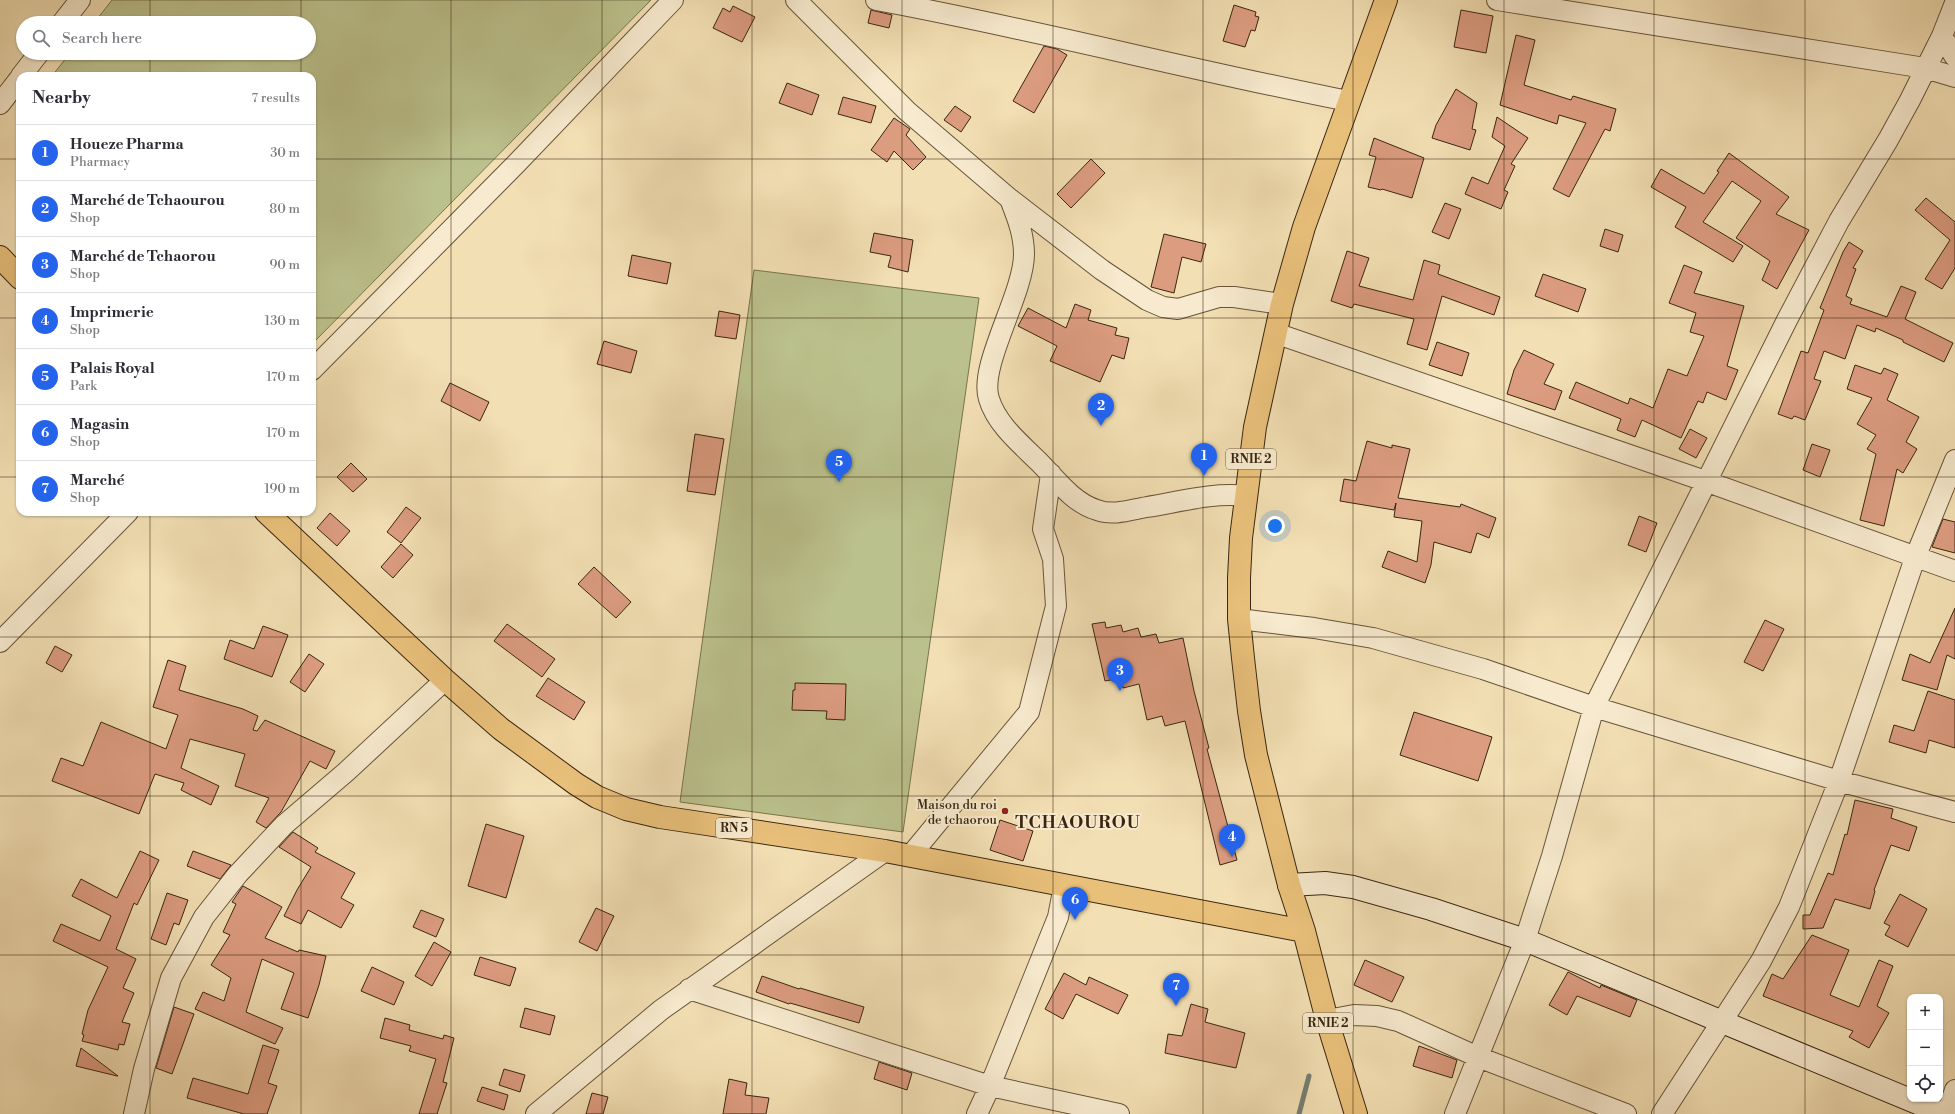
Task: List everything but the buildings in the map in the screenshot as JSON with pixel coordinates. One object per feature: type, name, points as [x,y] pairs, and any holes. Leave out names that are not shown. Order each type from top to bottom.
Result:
[{"type":"main road","name":"RNIE 2","points":[[1356,1114],[1327,1020],[1304,931],[1289,885],[1256,755],[1249,711],[1239,619],[1241,538],[1255,427],[1282,304],[1304,227],[1348,101],[1386,0]]},
{"type":"main road","points":[[0,257],[16,274]]},
{"type":"main road","name":"RN 5","points":[[270,516],[445,680],[501,730],[536,757],[597,797],[626,809],[660,817],[885,851],[1304,931]]},
{"type":"main road","points":[[1289,885],[1325,883],[1353,887],[1431,909],[1525,940],[1946,1114]]},
{"type":"street","points":[[67,16],[80,0]]},
{"type":"street","points":[[316,366],[516,164],[673,0]]},
{"type":"street","points":[[796,0],[907,111],[1010,199],[1102,270],[1147,300],[1158,305],[1178,309],[1220,297],[1234,297],[1282,304]]},
{"type":"street","points":[[876,0],[969,17],[1238,80],[1348,101]]},
{"type":"street","points":[[1497,0],[1925,68],[1955,77]]},
{"type":"street","points":[[1455,1114],[1525,940],[1552,856],[1594,707],[1705,481],[1838,221],[1888,140],[1942,36],[1955,3]]},
{"type":"street","points":[[1942,36],[1955,57]]},
{"type":"street","points":[[25,72],[34,60]]},
{"type":"street","points":[[0,104],[16,83]]},
{"type":"street","points":[[1010,199],[1022,231],[1024,255],[1017,288],[992,362],[988,382],[988,398],[996,414],[1009,432],[1078,501],[1096,510],[1114,513],[1217,495],[1246,496]]},
{"type":"street","points":[[1275,333],[1705,481],[1914,558],[1955,571]]},
{"type":"street","points":[[1662,1114],[1761,961],[1789,907],[1839,781],[1914,558],[1955,460]]},
{"type":"street","points":[[910,856],[1029,712],[1056,606],[1053,559],[1043,529],[1051,474]]},
{"type":"street","points":[[0,642],[124,516]]},
{"type":"street","points":[[1239,619],[1314,628],[1373,638],[1483,669],[1594,707],[1839,781],[1955,812]]},
{"type":"street","points":[[134,1114],[144,1069],[171,978],[204,917],[238,874],[284,825],[346,772],[445,680]]},
{"type":"street","points":[[536,1114],[661,1010],[885,851]]},
{"type":"street","points":[[977,1114],[990,1086],[1058,917],[1064,886]]},
{"type":"street","points":[[689,990],[990,1086],[1119,1114]]},
{"type":"street","points":[[1327,1020],[1354,1015],[1377,1016],[1398,1021],[1478,1057],[1626,1114]]},
{"type":"street","points":[[1946,1114],[1955,1090]]},
{"type":"green space","points":[[112,0],[651,0],[316,340],[316,72],[55,72],[65,60],[316,60],[316,16],[99,16]]},
{"type":"green space","points":[[754,270],[979,298],[903,832],[680,802]]},
{"type":"waterway","points":[[1299,1114],[1309,1076]]},
{"type":"place","name":"Marché de Tchaourou","points":[[1101,426]]},
{"type":"place","name":"Houeze Pharma","points":[[1204,476]]},
{"type":"place","name":"Palais Royal","points":[[839,482]]},
{"type":"place","name":"Marché de Tchaorou","points":[[1120,691]]},
{"type":"place","name":"Maison du roi de tchaorou","points":[[1005,811]]},
{"type":"place","name":"Imprimerie","points":[[1232,857]]},
{"type":"place","name":"Magasin","points":[[1075,920]]},
{"type":"place","name":"Marché","points":[[1176,1006]]},
{"type":"district","name":"TCHAOUROU","points":[[1078,822]]}]
